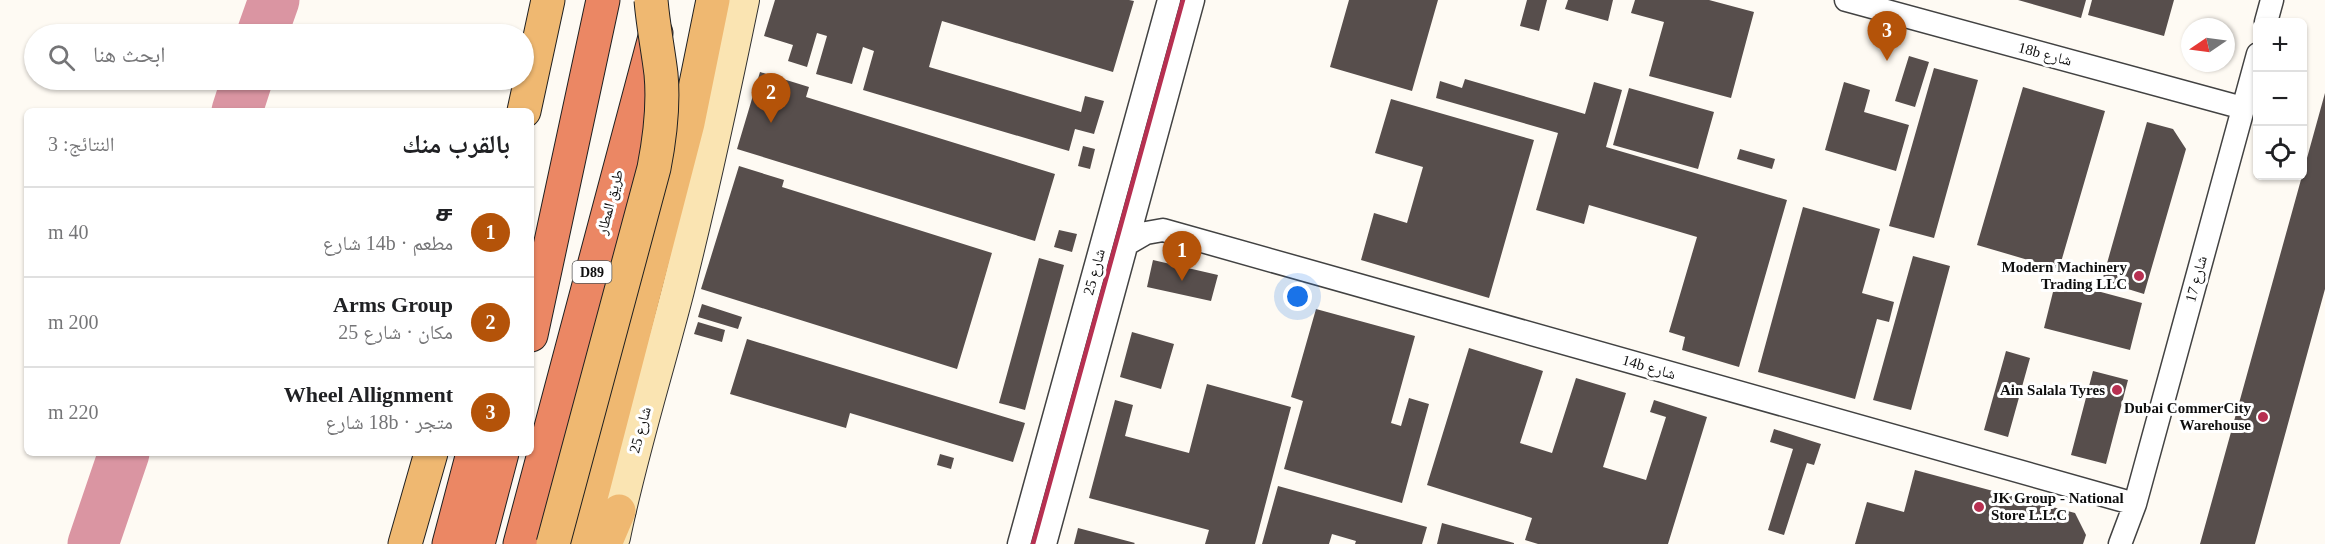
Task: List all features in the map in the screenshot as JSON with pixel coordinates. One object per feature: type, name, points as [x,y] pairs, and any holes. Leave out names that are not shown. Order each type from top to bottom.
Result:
[{"type":"highway","points":[[534,321],[603,0]]},
{"type":"highway","name":"طريق المطار","points":[[520,544],[664,0]]},
{"type":"highway","points":[[534,222],[558,130],[580,68],[594,38]]},
{"type":"highway","points":[[433,544],[454,456]]},
{"type":"highway","points":[[449,544],[472,456]]},
{"type":"highway","points":[[478,544],[501,456]]},
{"type":"main road","points":[[534,65],[548,0]]},
{"type":"main road","points":[[554,544],[659,145],[662,121],[661,75],[651,0]]},
{"type":"main road","points":[[579,544],[687,123],[712,0]]},
{"type":"main road","points":[[525,108],[529,90]]},
{"type":"main road","points":[[405,544],[430,456]]},
{"type":"main road","points":[[605,544],[619,511]]},
{"type":"street","name":"شارع 25","points":[[612,544],[681,280],[714,142],[743,0]]},
{"type":"street","name":"شارع 25","points":[[1019,544],[1169,0]]},
{"type":"street","name":"شارع 25","points":[[1045,544],[1193,0]]},
{"type":"street","name":"18b شارع","points":[[1846,0],[2243,108]]},
{"type":"street","points":[[2267,18],[2272,0]]},
{"type":"street","name":"شارع 17","points":[[2120,544],[2135,504],[2253,72]]},
{"type":"street","points":[[1126,244],[1146,233],[1163,230],[1145,207],[1140,194]]},
{"type":"street","name":"14b شارع","points":[[1163,230],[2135,504]]},
{"type":"street","name":"شارع 17","points":[[2129,544],[2135,504]]},
{"type":"building","points":[[775,0],[1134,1],[1113,72],[942,21],[929,67],[1081,112],[1085,96],[1104,101],[1094,134],[1075,129],[1069,151],[863,90],[874,51],[863,47],[852,84],[816,74],[827,36],[817,33],[807,67],[788,61],[793,45],[764,36]]},
{"type":"building","points":[[1349,0],[1438,0],[1412,91],[1330,67]]},
{"type":"building","points":[[1527,0],[1547,0],[1539,31],[1520,26]]},
{"type":"building","points":[[1568,0],[1613,0],[1608,21],[1565,9]]},
{"type":"building","points":[[1635,0],[1709,0],[1754,12],[1731,98],[1649,76],[1664,22],[1631,13]]},
{"type":"building","points":[[2018,0],[2086,0],[2081,18]]},
{"type":"building","points":[[2092,0],[2174,0],[2164,36],[2088,15]]},
{"type":"building","points":[[1909,56],[1929,62],[1915,107],[1895,101]]},
{"type":"building","points":[[1934,68],[1978,80],[1934,238],[1889,226]]},
{"type":"building","points":[[760,72],[809,87],[806,97],[1055,174],[1035,241],[737,149]]},
{"type":"building","points":[[1465,79],[1585,114],[1594,82],[1622,90],[1606,147],[1787,200],[1739,367],[1682,350],[1685,337],[1669,332],[1697,237],[1589,205],[1584,224],[1536,210],[1558,133],[1436,98],[1440,81],[1462,88]]},
{"type":"building","points":[[1844,82],[1870,90],[1864,112],[1909,125],[1896,171],[1825,150]]},
{"type":"building","points":[[2023,87],[2105,111],[2059,269],[1977,245]]},
{"type":"building","points":[[1629,88],[1714,112],[1698,169],[1613,145]]},
{"type":"building","name":"Dubai CommerCity Warehouse","points":[[2325,93],[2325,289],[2255,544],[2200,544],[2301,180],[2307,180],[2307,158]]},
{"type":"building","points":[[1391,99],[1534,140],[1489,298],[1361,260],[1374,213],[1407,223],[1423,167],[1375,153]]},
{"type":"building","points":[[2147,122],[2173,129],[2186,149],[2144,294],[2102,281]]},
{"type":"building","points":[[1083,146],[1095,149],[1090,169],[1078,166]]},
{"type":"building","points":[[1740,149],[1775,159],[1772,169],[1737,159]]},
{"type":"building","points":[[739,166],[784,180],[782,187],[992,253],[957,369],[701,289]]},
{"type":"building","points":[[1803,207],[1880,229],[1862,293],[1894,302],[1889,322],[1877,319],[1855,399],[1758,372]]},
{"type":"building","points":[[1059,230],[1077,234],[1072,252],[1054,247]]},
{"type":"building","points":[[1913,256],[1950,266],[1911,410],[1873,400]]},
{"type":"building","points":[[1039,258],[1064,265],[1025,410],[999,403]]},
{"type":"building","points":[[1153,260],[1218,275],[1211,301],[1147,287]]},
{"type":"building","points":[[2056,280],[2142,303],[2130,350],[2044,328]]},
{"type":"building","points":[[702,304],[742,317],[738,329],[698,317]]},
{"type":"building","points":[[1316,309],[1415,336],[1391,423],[1401,426],[1409,398],[1429,404],[1402,503],[1284,469],[1303,401],[1291,397]]},
{"type":"building","points":[[698,322],[725,330],[722,342],[694,334]]},
{"type":"building","points":[[1132,332],[1174,344],[1161,389],[1120,377]]},
{"type":"building","points":[[747,339],[1025,423],[1013,462],[850,413],[846,428],[730,394]]},
{"type":"building","points":[[1469,348],[1543,371],[1520,443],[1552,453],[1576,378],[1626,393],[1603,467],[1646,480],[1666,417],[1650,412],[1654,400],[1707,417],[1668,544],[1538,544],[1525,540],[1532,518],[1427,485]]},
{"type":"building","points":[[2006,351],[2030,358],[2008,437],[1984,430]]},
{"type":"building","points":[[2093,371],[2128,380],[2106,464],[2071,455]]},
{"type":"building","points":[[1207,384],[1291,407],[1255,544],[1205,544],[1209,530],[1089,498],[1115,400],[1133,405],[1125,436],[1189,453]]},
{"type":"building","points":[[1774,429],[1821,444],[1814,465],[1807,463],[1784,535],[1768,530],[1793,449],[1770,442]]},
{"type":"building","points":[[940,454],[954,458],[951,469],[937,465]]},
{"type":"building","name":"JK Group - National Store L.L.C","points":[[1915,470],[2075,513],[2086,535],[2083,544],[1855,544],[1867,502],[1904,512]]},
{"type":"building","points":[[1278,486],[1427,527],[1422,544],[1355,544],[1356,541],[1332,534],[1329,544],[1262,544]]},
{"type":"building","points":[[1442,523],[1514,543],[1514,544],[1437,544]]},
{"type":"building","points":[[1078,528],[1135,543],[1074,544]]},
{"type":"taxiway","points":[[266,24],[274,0]]},
{"type":"taxiway","points":[[238,108],[244,90]]},
{"type":"taxiway","points":[[93,544],[123,456]]},
{"type":"railway","points":[[1033,544],[1183,0]]},
{"type":"place","name":"Wheel Allignment","points":[[1887,61]]},
{"type":"place","name":"Arms Group","points":[[771,123]]},
{"type":"place","name":"Modern Machinery Trading LLC","points":[[2139,276]]},
{"type":"place","name":"ச","points":[[1182,281]]},
{"type":"place","name":"Ain Salala Tyres","points":[[2117,390]]},
{"type":"place","name":"Dubai CommerCity Warehouse","points":[[2263,417]]},
{"type":"place","name":"JK Group - National Store L.L.C","points":[[1979,507]]}]
